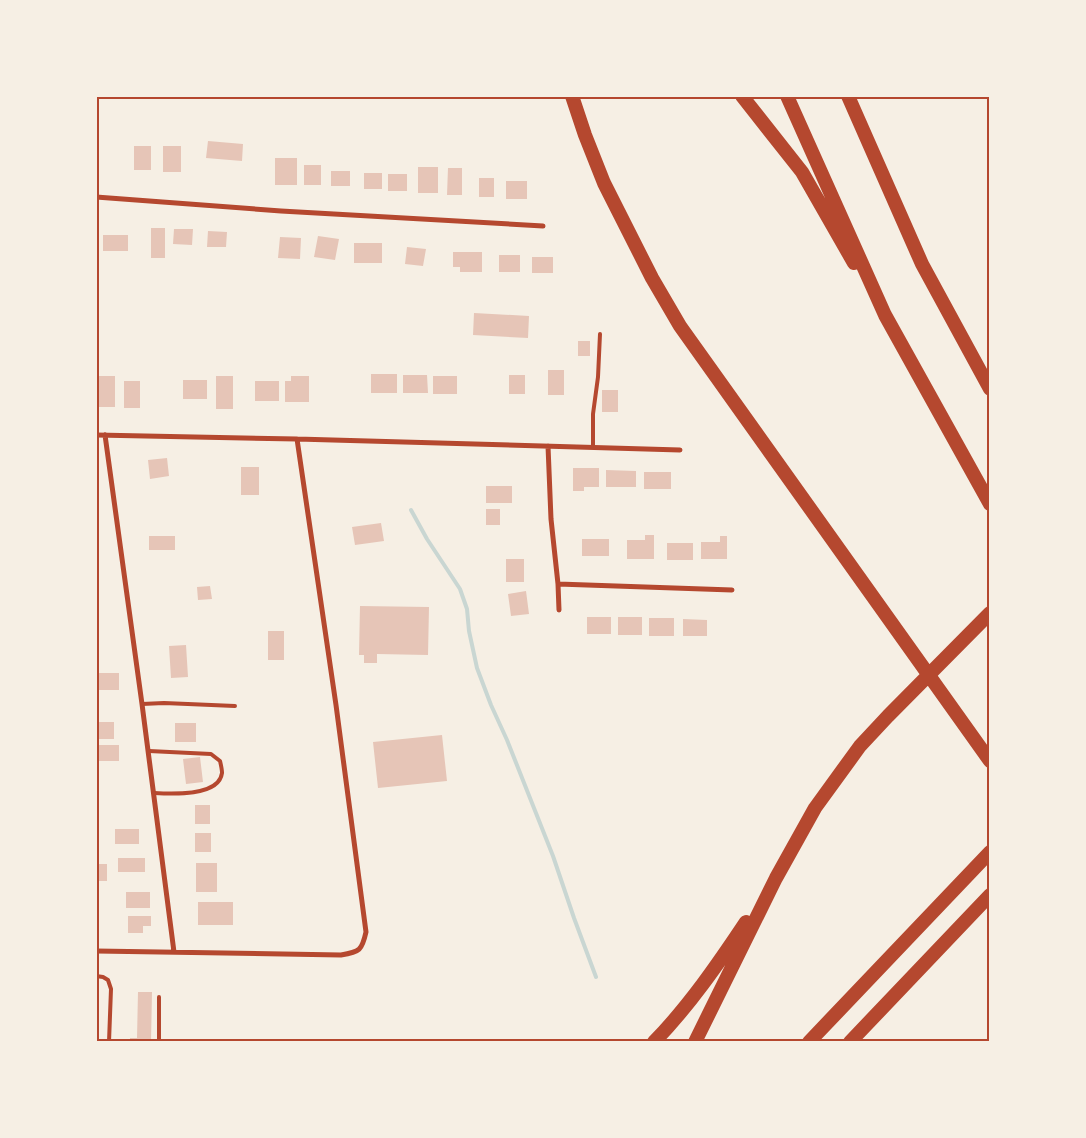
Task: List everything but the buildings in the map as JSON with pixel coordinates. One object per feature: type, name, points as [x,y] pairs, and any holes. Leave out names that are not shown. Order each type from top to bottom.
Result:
[{"type":"highway","points":[[572,96],[604,183],[652,278],[680,326],[990,761]]},
{"type":"highway","points":[[742,96],[802,172],[848,255],[885,315],[990,504]]},
{"type":"highway","points":[[787,96],[885,315]]},
{"type":"highway","points":[[850,96],[856,115],[922,264],[990,389]]},
{"type":"highway","points":[[695,1042],[776,878],[815,808],[860,746],[990,613]]},
{"type":"highway","points":[[809,1042],[990,852]]},
{"type":"highway","points":[[654,1042],[673,1022],[723,957],[776,878]]},
{"type":"highway","points":[[850,1042],[990,895]]},
{"type":"street","points":[[96,197],[543,226]]},
{"type":"street","points":[[96,435],[680,450]]},
{"type":"street","points":[[105,435],[149,751],[174,952]]},
{"type":"street","points":[[96,951],[341,955],[355,953],[363,944],[366,932],[336,706],[297,439]]},
{"type":"street","points":[[548,446],[551,519],[559,610]]},
{"type":"street","points":[[558,584],[732,590]]},
{"type":"lane","points":[[593,447],[593,414],[598,377],[600,334]]},
{"type":"lane","points":[[142,704],[235,706]]},
{"type":"lane","points":[[149,751],[211,754],[220,761],[222,775],[214,787],[197,792],[154,793]]},
{"type":"lane","points":[[96,976],[108,980],[111,989],[109,1042]]},
{"type":"lane","points":[[159,997],[159,1042]]},
{"type":"waterway","points":[[411,510],[427,539],[460,589],[467,609],[469,631],[477,668],[553,856],[596,977]]}]
